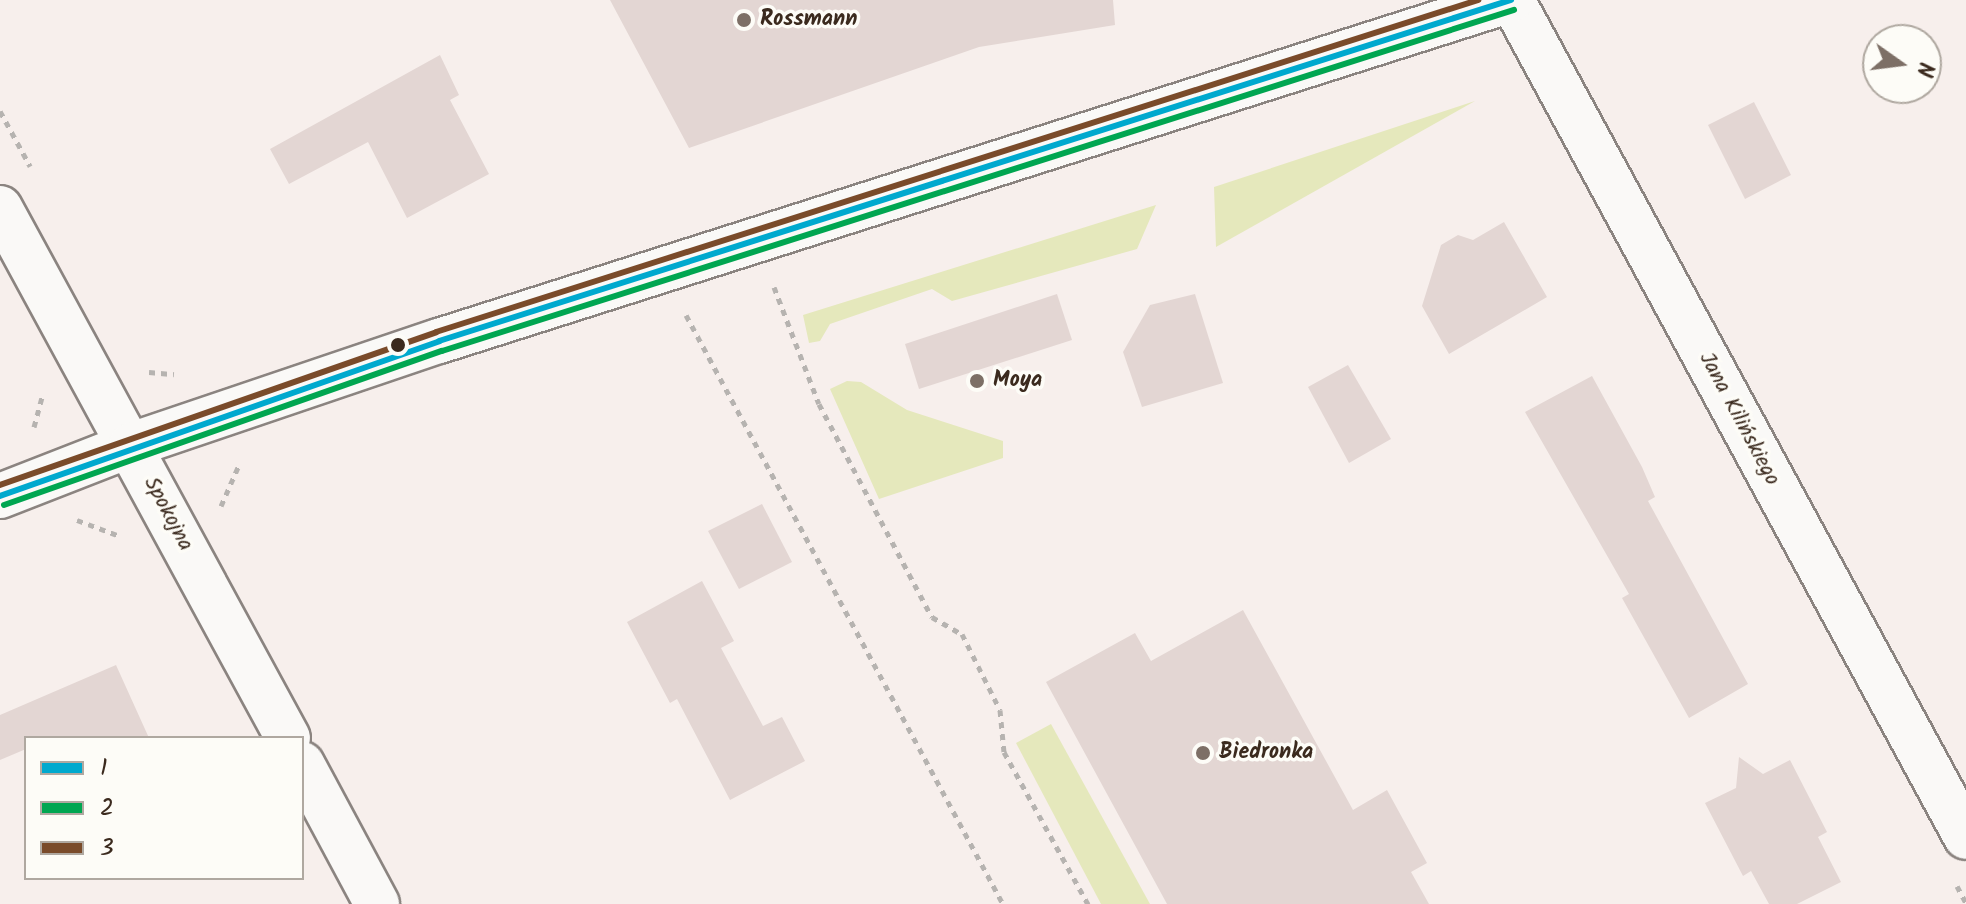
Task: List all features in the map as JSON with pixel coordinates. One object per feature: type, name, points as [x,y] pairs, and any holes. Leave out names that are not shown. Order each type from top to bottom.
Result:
[{"type":"street","points":[[0,496],[131,445],[1511,0]]},
{"type":"street","name":"Jana Kilińskiego","points":[[1511,0],[1966,837]]},
{"type":"street","name":"Spokojna","points":[[0,208],[287,736]]},
{"type":"street","points":[[304,768],[377,904]]},
{"type":"path","points":[[0,111],[37,177]]},
{"type":"path","points":[[774,287],[819,404],[932,617],[962,634],[1000,710],[1004,752],[1088,904]]},
{"type":"path","points":[[685,314],[1003,904]]},
{"type":"path","points":[[141,371],[184,372]]},
{"type":"path","points":[[21,437],[32,433],[46,386]]},
{"type":"path","points":[[216,522],[232,470],[252,455]]},
{"type":"green space","points":[[1475,101],[1216,247],[1214,187]]},
{"type":"green space","points":[[1156,205],[1137,249],[952,301],[932,289],[830,324],[820,341],[809,343],[803,315]]},
{"type":"green space","points":[[847,381],[861,382],[907,410],[1003,441],[1003,458],[879,499],[830,389]]},
{"type":"green space","points":[[1051,724],[1150,904],[1101,904],[1016,743]]},
{"type":"building","points":[[610,0],[1113,0],[1115,25],[979,47],[689,148]]},
{"type":"building","points":[[440,55],[459,95],[450,100],[489,174],[407,218],[368,142],[289,184],[270,149]]},
{"type":"building","points":[[1754,102],[1791,175],[1745,199],[1708,125]]},
{"type":"building","points":[[1504,222],[1547,297],[1449,354],[1422,306],[1441,245],[1458,235],[1473,240]]},
{"type":"building","points":[[1057,294],[1072,340],[919,389],[905,344]]},
{"type":"building","points":[[1195,294],[1223,383],[1142,407],[1123,352],[1150,305]]},
{"type":"building","points":[[1348,365],[1391,439],[1349,463],[1308,387]]},
{"type":"building","points":[[1592,376],[1642,467],[1655,497],[1648,501],[1748,684],[1689,718],[1622,598],[1629,594],[1525,412]]},
{"type":"building","points":[[762,504],[792,562],[739,589],[708,531]]},
{"type":"building","points":[[702,581],[734,641],[721,648],[763,726],[782,717],[805,761],[730,800],[677,699],[670,703],[627,622]]},
{"type":"building","name":"Biedronka","points":[[1243,610],[1353,810],[1387,790],[1427,863],[1411,872],[1429,904],[1167,904],[1046,682],[1135,633],[1151,661]]},
{"type":"building","points":[[116,665],[148,736],[24,736],[24,750],[0,760],[0,715]]},
{"type":"building","points":[[1739,757],[1763,774],[1790,760],[1827,832],[1818,837],[1841,882],[1797,904],[1769,904],[1751,871],[1743,876],[1705,803],[1736,788]]},
{"type":"transit line","name":"3","points":[[0,485],[436,332],[1478,0]]},
{"type":"transit line","name":"1","points":[[0,496],[439,341],[1511,0]]},
{"type":"transit line","name":"2","points":[[4,505],[442,351],[1514,10]]},
{"type":"place","name":"Rossmann","points":[[744,20]]},
{"type":"place","name":"Moya","points":[[977,381]]},
{"type":"place","name":"Biedronka","points":[[1203,753]]}]
